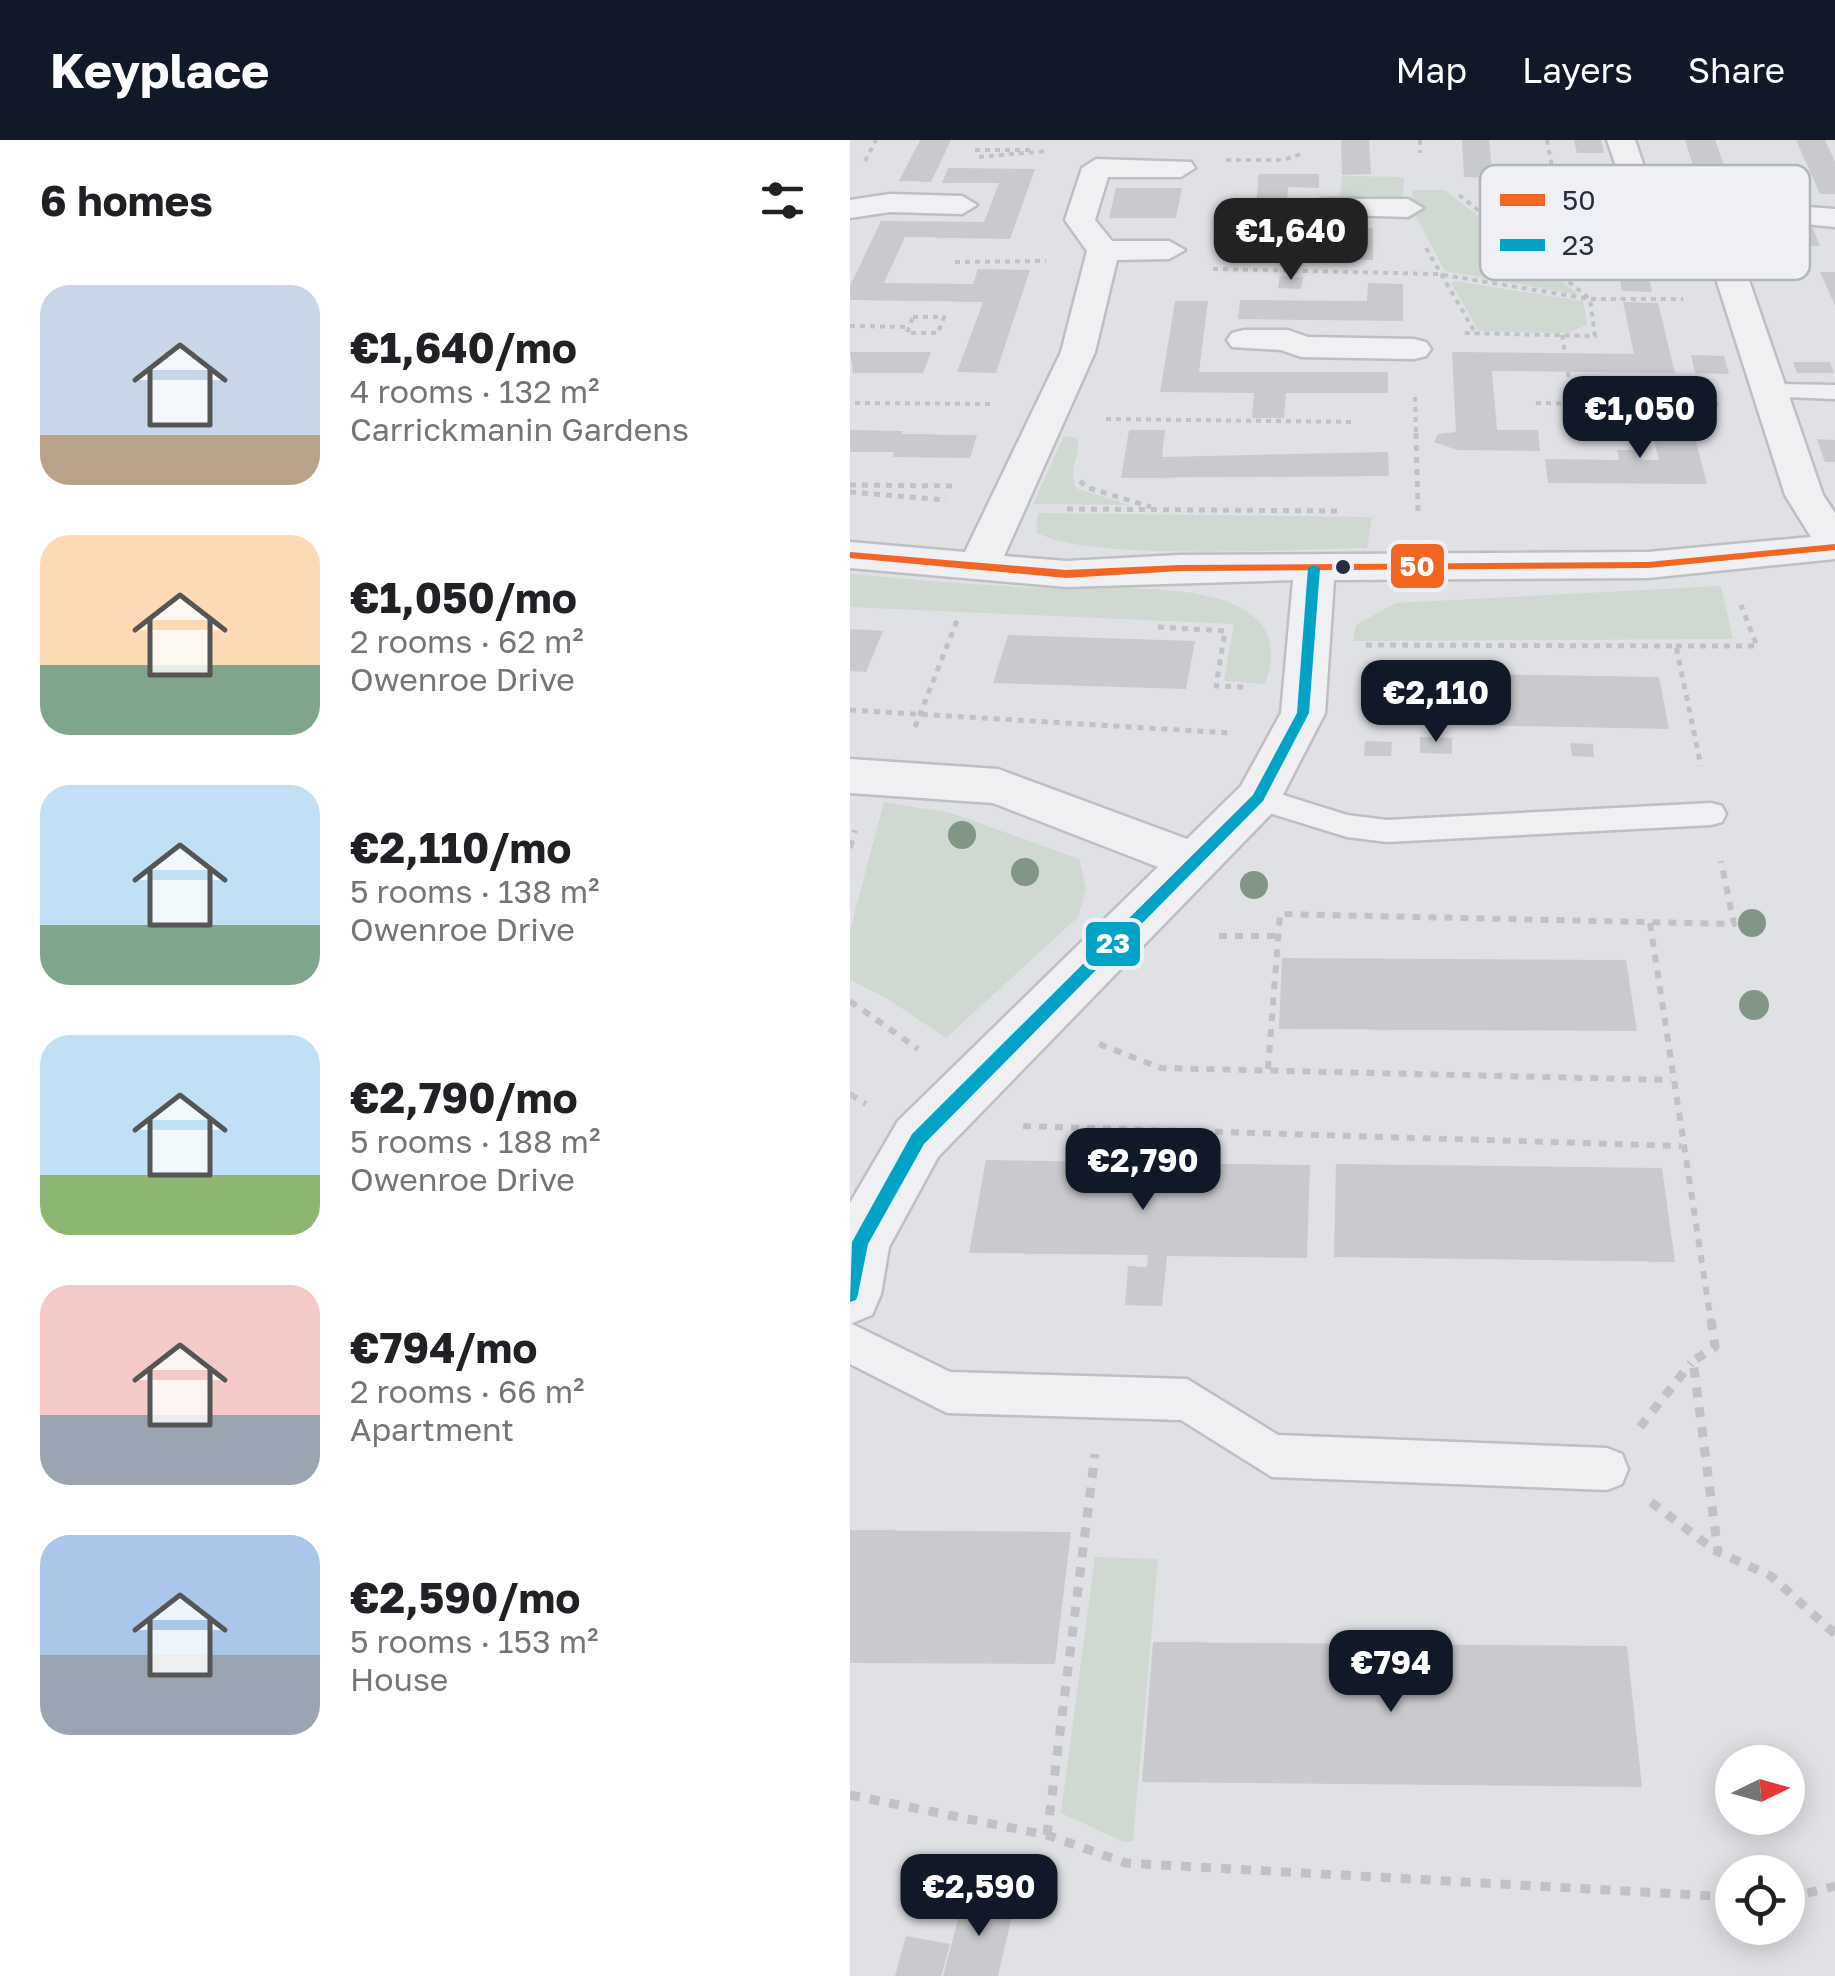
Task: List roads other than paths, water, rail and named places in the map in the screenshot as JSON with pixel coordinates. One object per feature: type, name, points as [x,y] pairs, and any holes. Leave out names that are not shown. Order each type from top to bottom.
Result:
[{"type":"street","points":[[1103,251],[1080,220],[1096,168],[1181,168]]},
{"type":"street","points":[[850,209],[890,203],[962,205]]},
{"type":"street","points":[[1324,208],[1408,208]]},
{"type":"street","points":[[1810,214],[1835,218]]},
{"type":"street","points":[[1103,251],[1169,250]]},
{"type":"street","points":[[978,568],[1078,352],[1103,251]]},
{"type":"street","points":[[850,555],[1066,574],[1648,564],[1835,545],[1804,495],[1733,280]]},
{"type":"street","points":[[1244,340],[1288,340],[1301,347],[1414,349]]},
{"type":"street","points":[[850,1294],[860,1242],[918,1139],[1258,798],[1303,713],[1314,568]]},
{"type":"street","points":[[850,776],[898,776],[998,786],[1196,862]]},
{"type":"lane","points":[[1772,398],[1835,392]]},
{"type":"lane","points":[[1258,798],[1348,826],[1386,831],[1711,814]]},
{"type":"lane","points":[[850,1344],[946,1392],[1187,1400],[1272,1456],[1607,1470]]}]
